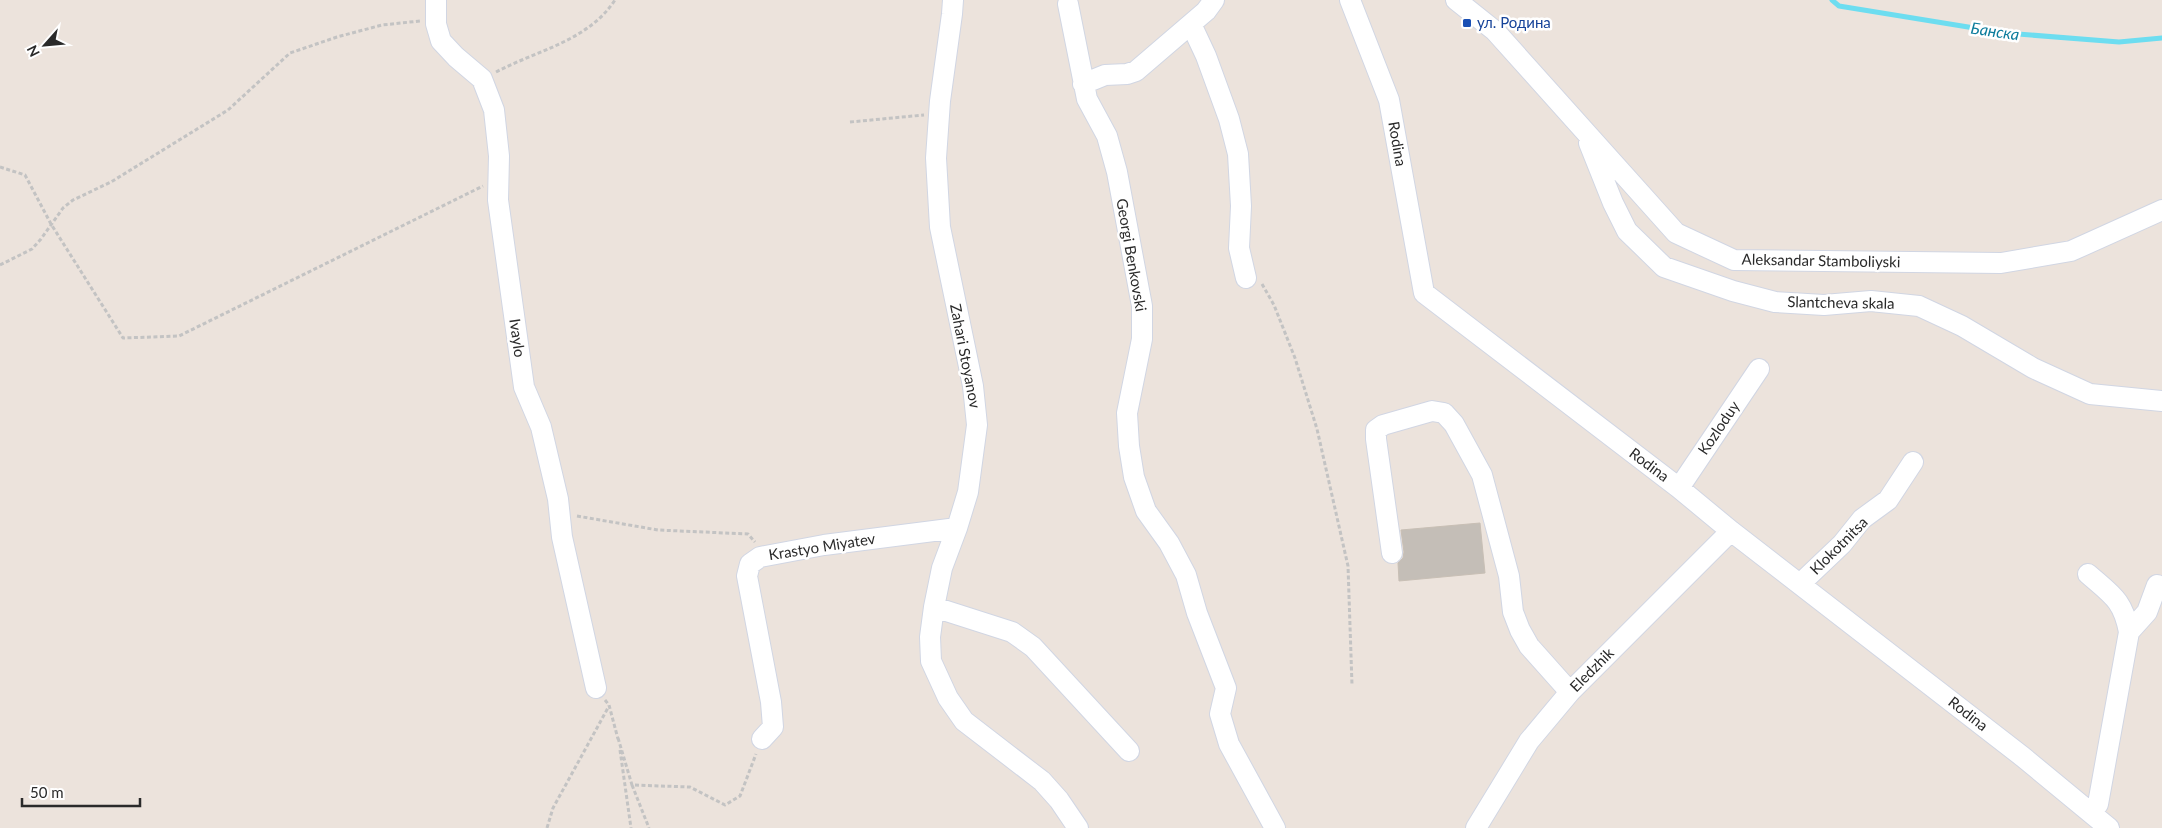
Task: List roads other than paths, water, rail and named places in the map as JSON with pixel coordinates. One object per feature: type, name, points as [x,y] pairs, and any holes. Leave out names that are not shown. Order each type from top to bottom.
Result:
[{"type":"street","name":"Zahari Stoyanov","points":[[953,0],[939,113],[936,158],[940,227],[973,386],[977,425],[968,492],[942,568],[934,607],[930,637],[931,661],[948,698],[964,721],[1042,781],[1060,800],[1078,828]]},
{"type":"street","points":[[1083,84],[1105,75],[1127,74],[1136,71],[1206,11],[1214,0]]},
{"type":"street","name":"Rodina","points":[[1350,0],[1389,100],[1424,293],[1801,583],[2109,828]]},
{"type":"street","name":"Aleksandar Stamboliyski","points":[[1456,0],[1495,31],[1676,233],[1734,260],[2001,263],[2071,251],[2162,210]]},
{"type":"street","name":"Georgi Benkovski","points":[[1068,4],[1087,100],[1107,136],[1117,172],[1142,306],[1142,339],[1127,414],[1129,446],[1134,476],[1146,511],[1169,543],[1186,575],[1226,688],[1220,714],[1229,744],[1275,828]]},
{"type":"street","name":"Ivaylo","points":[[436,9],[441,41],[456,57],[482,79],[494,110],[499,156],[498,200],[524,386],[541,427],[558,499],[562,538],[596,688]]},
{"type":"street","points":[[1190,24],[1206,56],[1229,119],[1238,154],[1241,206],[1239,248],[1254,280]]},
{"type":"street","name":"Slantcheva skala","points":[[1584,131],[1613,204],[1627,231],[1664,267],[1733,291],[1775,302],[1824,305],[1871,301],[1919,306],[1962,326],[2033,368],[2090,394],[2162,401]]},
{"type":"street","name":"Kozloduy","points":[[1679,488],[1758,369]]},
{"type":"street","points":[[1392,553],[1376,430],[1383,425],[1432,411],[1444,413],[1454,424],[1482,475],[1509,576],[1513,612],[1520,630],[1529,646],[1570,692]]},
{"type":"street","name":"Klokotnitsa","points":[[1801,583],[1842,544],[1862,519],[1888,500],[1913,462]]},
{"type":"street","name":"Krastyo Miyatev","points":[[762,740],[773,727],[771,702],[747,576],[750,564],[760,557],[824,545],[957,528]]},
{"type":"street","name":"Eledzhik","points":[[1476,828],[1529,741],[1570,692],[1731,531]]},
{"type":"street","points":[[2088,574],[2118,600],[2126,615],[2128,632],[2098,804],[2091,813]]},
{"type":"street","points":[[2128,632],[2148,612],[2156,585]]},
{"type":"street","points":[[934,607],[1012,632],[1033,647],[1129,751]]},
{"type":"waterway","name":"Банска","points":[[1832,0],[1839,6],[2005,33],[2119,42],[2162,38]]},
{"type":"place","name":"ул. Родина","points":[[1467,23]]}]
